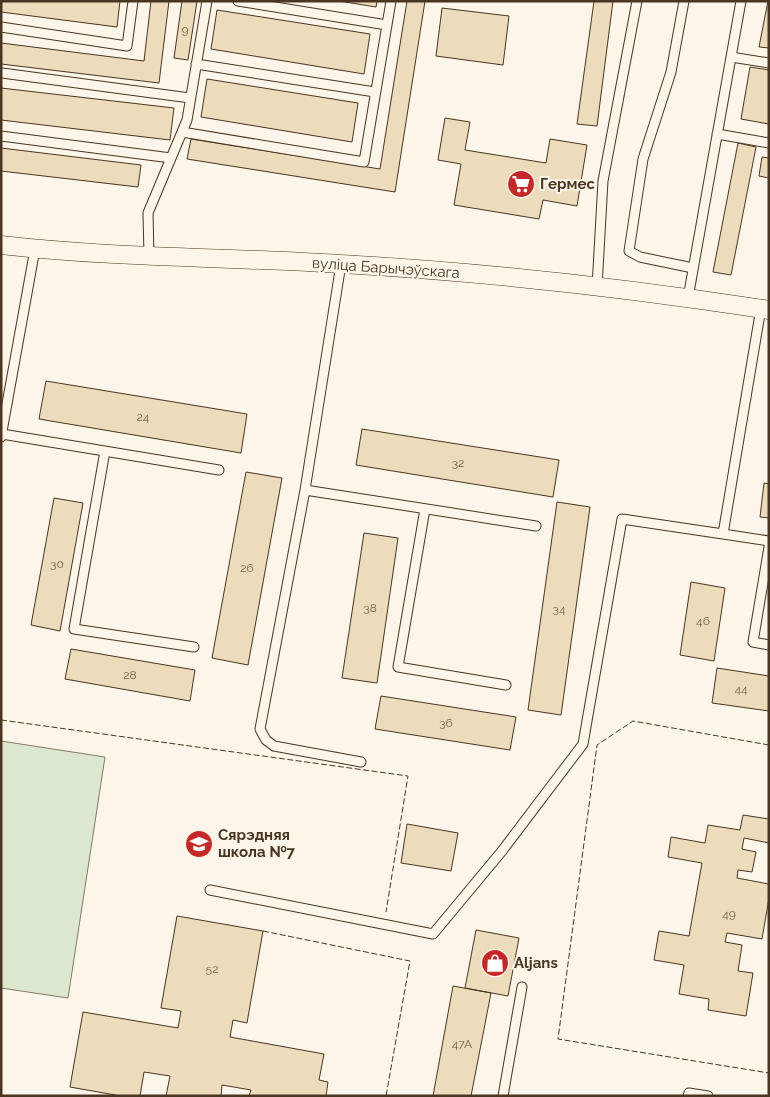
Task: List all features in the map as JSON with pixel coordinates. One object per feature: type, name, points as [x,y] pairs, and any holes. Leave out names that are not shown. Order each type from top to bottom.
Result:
[{"type":"street","name":"вуліца Барычэўскага","points":[[1,245],[149,256],[341,264],[506,276],[765,309]]},
{"type":"lane","points":[[1,27],[127,46],[133,1]]},
{"type":"lane","points":[[149,256],[148,213],[187,120],[207,1]]},
{"type":"lane","points":[[238,1],[387,25]]},
{"type":"lane","points":[[182,132],[364,162],[391,1]]},
{"type":"lane","points":[[597,287],[603,182],[637,1]]},
{"type":"lane","points":[[684,1],[671,72],[643,159],[629,251],[640,257],[693,268]]},
{"type":"lane","points":[[688,298],[741,1]]},
{"type":"lane","points":[[731,57],[769,63]]},
{"type":"lane","points":[[196,64],[375,92]]},
{"type":"lane","points":[[2,73],[190,98]]},
{"type":"lane","points":[[717,134],[769,143]]},
{"type":"lane","points":[[1,136],[171,158]]},
{"type":"lane","points":[[35,249],[2,435],[220,470]]},
{"type":"lane","points":[[341,264],[305,490],[260,730],[266,740],[274,746],[361,762]]},
{"type":"lane","points":[[723,534],[765,309]]},
{"type":"lane","points":[[105,451],[74,629],[194,647]]},
{"type":"lane","points":[[305,490],[536,526]]},
{"type":"lane","points":[[425,509],[398,667],[506,686]]},
{"type":"lane","points":[[210,890],[433,934],[502,851],[583,744],[622,519],[769,541]]},
{"type":"lane","points":[[769,547],[753,642],[769,645]]},
{"type":"lane","points":[[503,1096],[522,987]]},
{"type":"lane","points":[[688,1096],[689,1093],[708,1096]]},
{"type":"green space","points":[[1,741],[105,757],[68,998],[1,988]]},
{"type":"building","points":[[1,1],[120,1],[117,27],[1,12]]},
{"type":"building","points":[[151,1],[169,1],[159,83],[1,64],[1,43],[144,61]]},
{"type":"building","points":[[182,1],[197,1],[188,60],[174,58]]},
{"type":"building","points":[[339,1],[377,1],[376,7]]},
{"type":"building","points":[[407,1],[425,1],[395,192],[187,159],[191,139],[380,169]]},
{"type":"building","points":[[594,1],[613,1],[597,126],[577,124]]},
{"type":"building","points":[[769,1],[769,48],[759,47]]},
{"type":"building","points":[[442,8],[509,16],[503,65],[436,56]]},
{"type":"building","points":[[217,10],[370,34],[364,74],[211,49]]},
{"type":"building","points":[[750,67],[769,70],[769,124],[741,119]]},
{"type":"building","points":[[207,79],[358,103],[352,142],[201,117]]},
{"type":"building","points":[[1,88],[174,108],[170,140],[1,120]]},
{"type":"building","points":[[445,118],[470,122],[465,150],[546,163],[550,139],[587,145],[577,206],[543,200],[539,219],[454,205],[461,164],[438,160]]},
{"type":"building","points":[[738,143],[756,147],[731,275],[713,272]]},
{"type":"building","points":[[1,148],[141,165],[138,187],[1,171]]},
{"type":"building","points":[[762,157],[769,158],[769,178],[759,176]]},
{"type":"building","points":[[46,381],[247,414],[241,453],[39,419]]},
{"type":"building","points":[[362,429],[559,460],[553,497],[356,465]]},
{"type":"building","points":[[246,472],[282,478],[248,665],[212,658]]},
{"type":"building","points":[[764,483],[769,484],[769,518],[760,517]]},
{"type":"building","points":[[54,498],[83,503],[60,631],[31,625]]},
{"type":"building","points":[[557,502],[590,507],[561,715],[528,710]]},
{"type":"building","points":[[364,533],[398,538],[377,683],[342,678]]},
{"type":"building","points":[[691,582],[725,588],[714,661],[680,655]]},
{"type":"building","points":[[71,649],[195,670],[190,701],[65,679]]},
{"type":"building","points":[[717,668],[769,676],[769,711],[712,703]]},
{"type":"building","points":[[381,696],[516,717],[510,750],[375,729]]},
{"type":"building","points":[[743,815],[769,819],[769,843],[744,838],[742,849],[756,852],[752,872],[738,870],[737,878],[769,884],[769,898],[762,939],[727,933],[725,942],[742,945],[738,971],[753,973],[746,1016],[708,1010],[709,999],[679,994],[684,965],[654,960],[659,931],[689,936],[702,863],[668,857],[671,837],[705,843],[708,825],[740,830]]},
{"type":"building","points":[[407,824],[458,833],[451,871],[401,863]]},
{"type":"building","points":[[177,916],[263,931],[247,1023],[233,1020],[230,1037],[324,1054],[319,1080],[328,1082],[326,1096],[249,1096],[251,1090],[222,1085],[221,1096],[166,1096],[170,1076],[144,1072],[140,1096],[121,1096],[70,1087],[83,1012],[178,1028],[181,1011],[161,1008]]},
{"type":"building","points":[[476,930],[519,938],[508,996],[465,988]]},
{"type":"building","points":[[453,986],[491,993],[471,1096],[433,1096]]},
{"type":"fence","points":[[1,720],[408,776],[386,912]]},
{"type":"fence","points":[[769,745],[633,721],[597,745],[558,1039],[769,1073]]},
{"type":"fence","points":[[263,931],[410,961],[386,1096]]},
{"type":"place","name":"Гермес","points":[[521,184]]},
{"type":"place","name":"Сярэдняя школа №7","points":[[199,844]]},
{"type":"place","name":"Aljans","points":[[495,963]]}]
